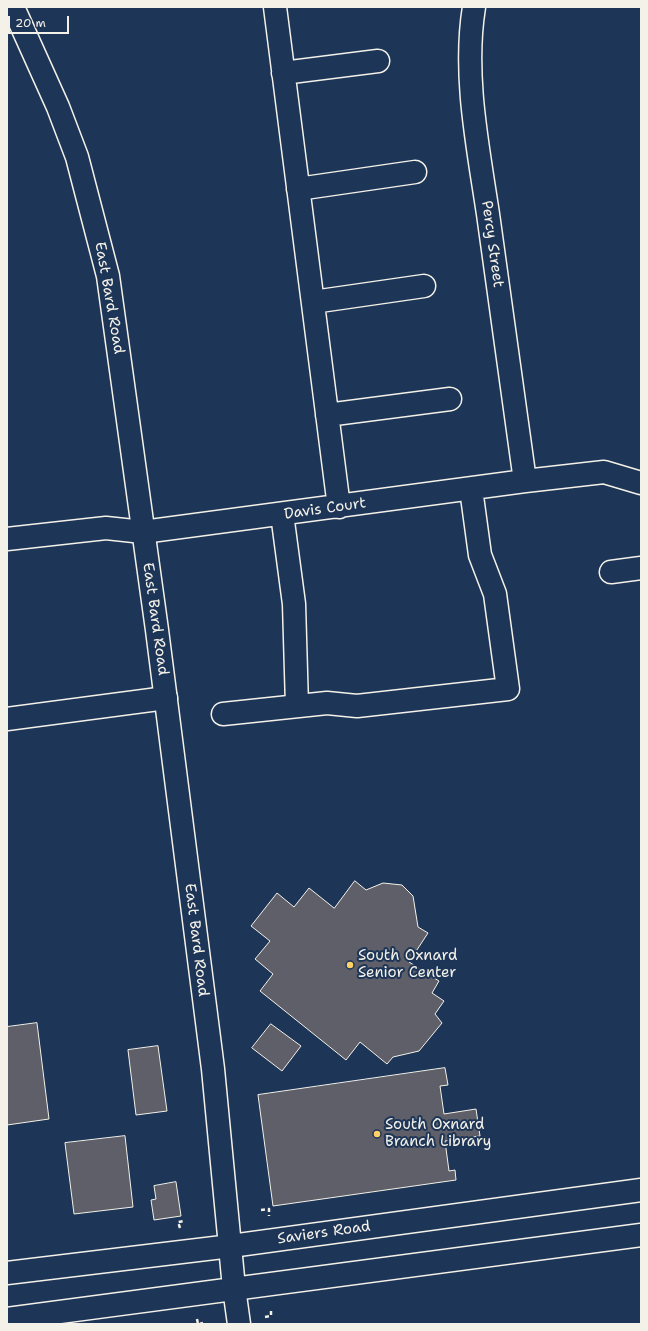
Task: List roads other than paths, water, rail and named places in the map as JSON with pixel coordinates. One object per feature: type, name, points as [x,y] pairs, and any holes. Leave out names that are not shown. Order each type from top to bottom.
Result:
[{"type":"main road","name":"East Bard Road","points":[[13,7],[58,107],[77,157],[90,200],[108,276],[166,698],[218,1108],[234,1288],[239,1324]]},
{"type":"main road","points":[[275,7],[339,507]]},
{"type":"main road","name":"Percy Street","points":[[474,7],[471,25],[470,67],[477,141],[526,481]]},
{"type":"main road","points":[[284,73],[378,61]]},
{"type":"main road","points":[[298,189],[415,172]]},
{"type":"main road","points":[[313,302],[424,286]]},
{"type":"main road","points":[[327,415],[450,399]]},
{"type":"main road","name":"Davis Court","points":[[7,538],[106,528],[143,532],[604,472],[641,484]]},
{"type":"main road","points":[[223,714],[327,703],[357,706],[508,689],[495,594],[480,555],[471,489]]},
{"type":"main road","points":[[282,514],[294,604],[297,706]]},
{"type":"main road","points":[[612,572],[641,568]]},
{"type":"main road","points":[[7,719],[166,698]]},
{"type":"main road","name":"Saviers Road","points":[[7,1273],[231,1246],[641,1190]]},
{"type":"main road","points":[[7,1319],[641,1235]]},
{"type":"place","name":"South Oxnard Senior Center","points":[[350,965]]},
{"type":"place","name":"South Oxnard Branch Library","points":[[377,1134]]}]
